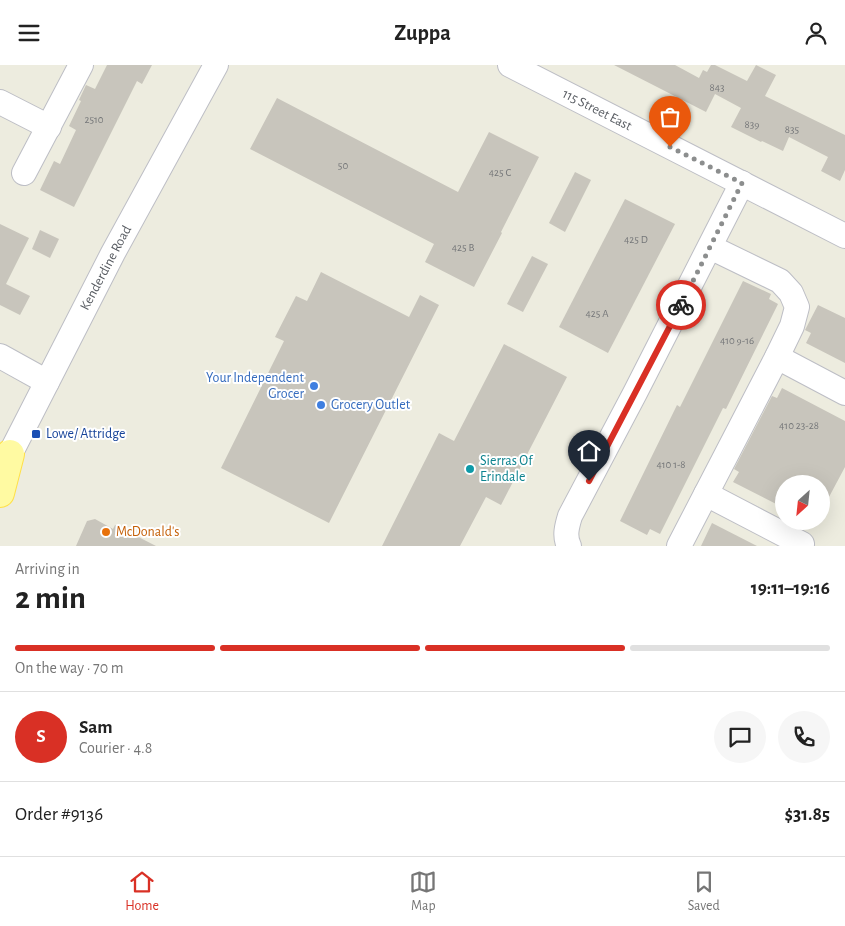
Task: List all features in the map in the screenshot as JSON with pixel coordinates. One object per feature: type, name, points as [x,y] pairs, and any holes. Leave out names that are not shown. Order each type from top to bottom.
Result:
[{"type":"main road","points":[[0,493],[4,465]]},
{"type":"street","points":[[24,173],[81,65]]},
{"type":"street","name":"Kenderdine Road","points":[[4,465],[113,253],[216,65]]},
{"type":"street","name":"115 Street East","points":[[510,65],[845,236]]},
{"type":"street","points":[[0,102],[48,127]]},
{"type":"street","points":[[569,546],[566,530],[570,516],[636,393],[742,183]]},
{"type":"street","points":[[679,546],[777,357],[792,326],[797,307],[790,293],[780,281],[710,247]]},
{"type":"street","points":[[0,356],[47,382]]},
{"type":"street","points":[[777,357],[845,393]]},
{"type":"street","points":[[706,494],[802,544]]},
{"type":"building","points":[[107,65],[152,65],[142,84],[137,81],[74,207],[40,190],[54,161],[60,164],[76,130],[69,126],[81,101],[79,100],[86,85],[95,89]]},
{"type":"building","points":[[614,65],[675,65],[699,78],[703,70],[707,72],[711,65],[715,65],[747,81],[756,65],[776,75],[765,96],[845,135],[845,170],[840,181],[821,171],[828,157],[789,137],[783,151],[731,127],[741,108],[715,94],[706,112]]},
{"type":"building","points":[[277,98],[458,192],[489,132],[539,157],[474,287],[425,262],[434,244],[250,149]]},
{"type":"building","points":[[575,172],[591,180],[565,232],[549,223]]},
{"type":"building","points":[[625,199],[675,224],[608,353],[559,327]]},
{"type":"building","points":[[0,224],[29,238],[6,284],[30,296],[20,315],[0,305]]},
{"type":"building","points":[[40,230],[59,239],[50,258],[32,249]]},
{"type":"building","points":[[532,256],[548,264],[523,312],[507,304]]},
{"type":"building","name":"Grocery Outlet","points":[[321,272],[409,317],[420,295],[439,305],[329,523],[221,468],[284,341],[275,337],[296,296],[307,301]]},
{"type":"building","points":[[743,281],[771,294],[769,299],[778,304],[726,409],[723,408],[660,534],[650,529],[647,535],[620,521],[677,405],[680,407]]},
{"type":"building","points":[[818,305],[845,318],[845,363],[806,343],[811,333],[805,330]]},
{"type":"building","name":"Sierras Of Erindale","points":[[504,344],[567,377],[501,505],[486,497],[460,546],[382,546],[439,433],[454,441]]},
{"type":"building","points":[[782,388],[845,421],[845,467],[830,495],[830,475],[775,475],[775,503],[733,482],[739,472],[734,469],[772,396],[777,398]]},
{"type":"building","name":"McDonald's","points":[[95,519],[113,529],[115,525],[156,546],[76,546],[87,521]]},
{"type":"building","points":[[712,523],[757,546],[701,546]]},
{"type":"way so far","points":[[670,147],[742,183],[681,305]]},
{"type":"place","name":"Your Independent Grocer","points":[[314,386]]},
{"type":"place","name":"Grocery Outlet","points":[[321,405]]},
{"type":"place","name":"Lowe/ Attridge","points":[[36,434]]},
{"type":"place","name":"Sierras Of Erindale","points":[[470,469]]},
{"type":"place","name":"McDonald's","points":[[106,532]]},
{"type":"route","points":[[589,481],[681,305]]}]
